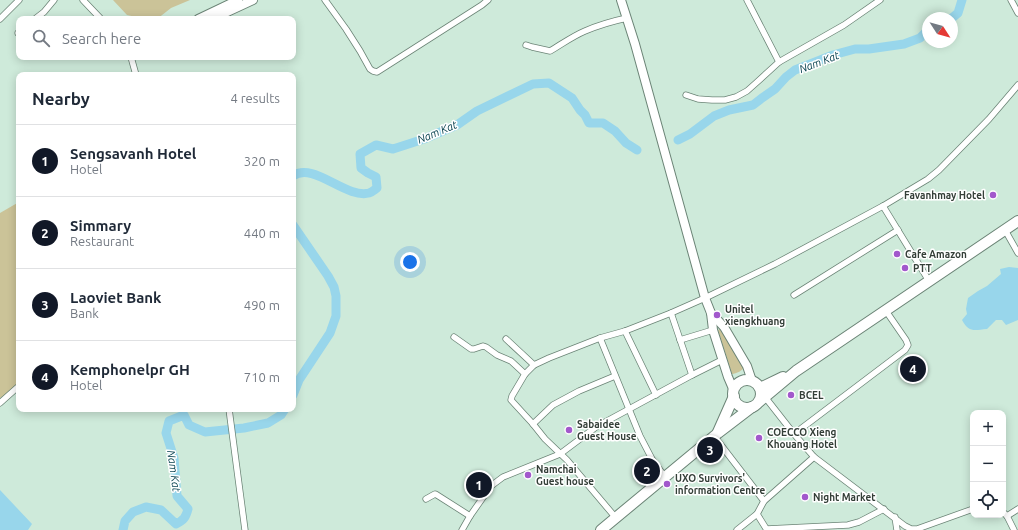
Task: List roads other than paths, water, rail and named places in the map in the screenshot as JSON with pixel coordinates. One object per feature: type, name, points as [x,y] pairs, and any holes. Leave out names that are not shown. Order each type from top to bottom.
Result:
[{"type":"highway","points":[[601,530],[796,371],[1018,221]]},
{"type":"highway","points":[[756,385],[796,371]]},
{"type":"highway","points":[[716,435],[737,385],[746,380],[756,385],[761,397],[759,402],[747,408],[741,407],[736,403],[734,393]]},
{"type":"street","points":[[0,19],[19,0]]},
{"type":"street","points":[[39,16],[54,0]]},
{"type":"street","points":[[83,0],[98,16]]},
{"type":"street","points":[[204,16],[238,0]]},
{"type":"street","points":[[218,16],[252,0]]},
{"type":"street","points":[[325,0],[346,29],[370,69],[377,72],[488,0]]},
{"type":"street","points":[[621,0],[637,51],[705,298],[711,313],[713,330],[734,393]]},
{"type":"street","points":[[743,0],[748,0],[779,62]]},
{"type":"street","points":[[686,95],[698,99],[712,100],[725,100],[736,97],[747,91],[779,62],[844,25],[880,0]]},
{"type":"street","points":[[1011,0],[1018,12]]},
{"type":"street","points":[[526,45],[532,48],[550,51],[586,30],[627,18]]},
{"type":"street","points":[[132,60],[135,72]]},
{"type":"street","points":[[616,518],[568,460],[545,439],[511,400],[525,374],[534,365],[549,358],[600,338],[625,331],[705,298],[775,264],[883,206],[928,179],[939,170],[989,119],[1018,85]]},
{"type":"street","points":[[883,206],[929,281]]},
{"type":"street","points":[[794,295],[898,230]]},
{"type":"street","points":[[1005,230],[1018,253]]},
{"type":"street","points":[[794,434],[905,350],[908,345],[906,340],[886,311]]},
{"type":"street","points":[[671,313],[692,375]]},
{"type":"street","points":[[711,313],[724,327],[747,366],[756,385]]},
{"type":"street","points":[[680,340],[713,330]]},
{"type":"street","points":[[625,331],[656,395]]},
{"type":"street","points":[[454,337],[471,349],[483,346],[486,347],[497,355],[511,361],[525,374]]},
{"type":"street","points":[[600,338],[640,436],[652,459],[665,477]]},
{"type":"street","points":[[506,339],[534,365]]},
{"type":"street","points":[[462,530],[491,486],[503,477],[560,454],[596,427],[722,360]]},
{"type":"street","points":[[533,424],[553,405],[579,391],[615,376]]},
{"type":"street","points":[[0,403],[16,389]]},
{"type":"street","points":[[759,402],[794,434],[814,457],[905,526],[911,529],[917,528],[970,510]]},
{"type":"street","points":[[229,412],[245,530]]},
{"type":"street","points":[[716,435],[764,502]]},
{"type":"street","points":[[738,530],[756,514],[764,502],[814,457]]},
{"type":"street","points":[[426,498],[437,494],[470,516]]},
{"type":"street","points":[[756,514],[767,530],[848,525],[859,522],[884,509]]},
{"type":"street","points":[[1006,514],[1018,509]]},
{"type":"street","points":[[1006,516],[1014,530]]},
{"type":"street","points":[[895,517],[897,530]]},
{"type":"water","points":[[1009,267],[1018,268],[1018,320],[1006,325],[1002,320],[996,320],[987,329],[970,329],[962,320],[967,314],[966,309],[968,298],[987,286],[1001,274],[1000,269]]},
{"type":"water","points":[[0,490],[32,524],[28,530],[0,530]]},
{"type":"waterway","name":"Nam Kat","points":[[958,13],[962,0]]},
{"type":"waterway","name":"Nam Kat","points":[[678,140],[690,134],[714,116],[729,110],[753,105],[775,89],[795,70],[833,55],[855,49],[869,49],[904,44],[922,36]]},
{"type":"waterway","name":"Nam Kat","points":[[296,175],[310,173],[320,176],[350,191],[360,193],[372,192],[377,188],[376,177],[361,168],[360,154],[376,145],[393,149],[424,139],[457,125],[477,111],[533,84],[549,83],[572,98],[589,123],[603,123],[615,131],[626,143],[637,150]]},
{"type":"waterway","name":"Nam Kat","points":[[296,229],[328,276],[334,287],[336,296],[336,316],[330,333],[299,380],[296,388]]},
{"type":"waterway","name":"Nam Kat","points":[[123,530],[125,521],[133,512],[146,507],[161,510],[176,524],[183,520],[186,514],[188,509],[177,496],[174,458],[166,433],[169,421],[184,415],[189,425],[205,432],[244,428],[268,423],[281,415],[283,412]]},
{"type":"place","name":"Favanhmay Hotel","points":[[993,195]]},
{"type":"place","name":"Cafe Amazon","points":[[897,254]]},
{"type":"place","name":"PTT","points":[[905,268]]},
{"type":"place","name":"Unitel xiengkhuang","points":[[717,315]]},
{"type":"place","name":"Kemphonelpr GH","points":[[913,369]]},
{"type":"place","name":"BCEL","points":[[791,395]]},
{"type":"place","name":"Sabaidee Guest House","points":[[569,430]]},
{"type":"place","name":"COECCO Xieng Khouang Hotel","points":[[759,438]]},
{"type":"place","name":"Laoviet Bank","points":[[710,450]]},
{"type":"place","name":"Simmary","points":[[647,471]]},
{"type":"place","name":"Namchai Guest house","points":[[528,475]]},
{"type":"place","name":"UXO Survivors' information Centre","points":[[667,484]]},
{"type":"place","name":"Sengsavanh Hotel","points":[[479,485]]},
{"type":"place","name":"Night Market","points":[[805,497]]}]
